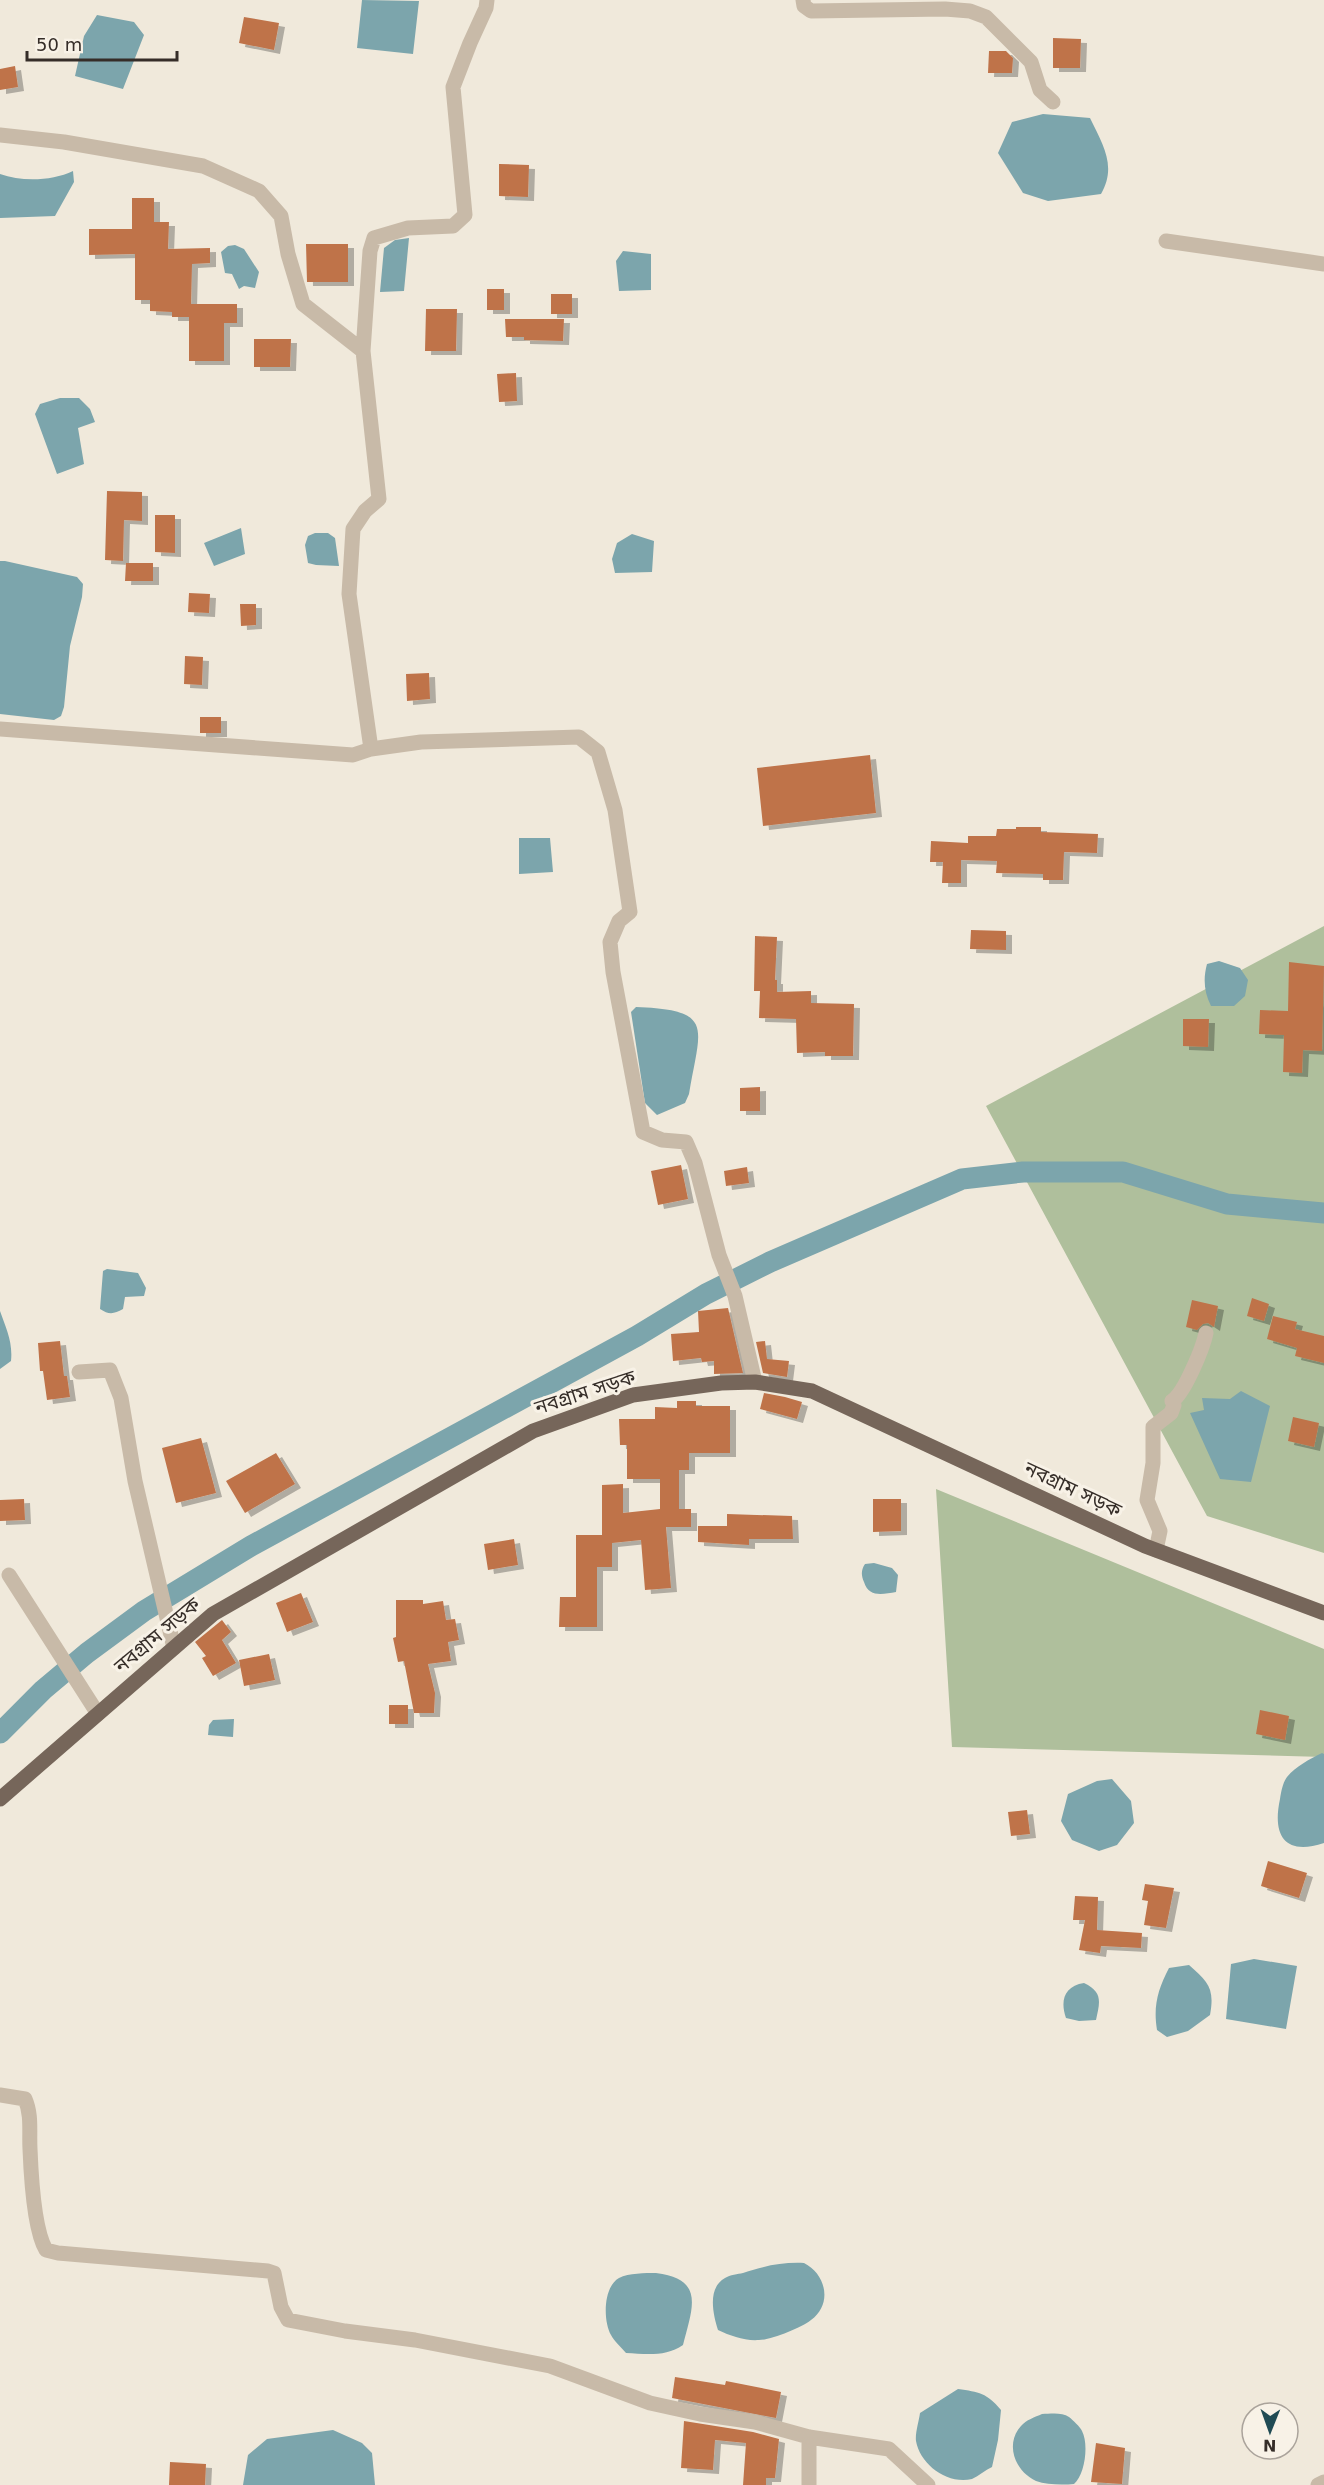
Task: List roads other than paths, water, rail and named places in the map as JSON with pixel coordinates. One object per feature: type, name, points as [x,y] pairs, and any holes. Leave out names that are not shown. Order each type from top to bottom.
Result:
[{"type":"main road","name":"নবগ্রাম সড়ক","points":[[0,1799],[213,1614],[532,1431],[633,1395],[720,1383],[754,1382],[812,1390],[1156,1550],[1324,1612]]},
{"type":"street","points":[[371,749],[349,594],[353,529],[364,511],[379,499],[363,351],[370,251],[374,238],[408,228],[453,226],[465,215],[453,87],[486,8],[487,0]]},
{"type":"street","points":[[803,0],[804,6],[811,11],[945,9],[970,11],[986,17],[1031,62],[1040,90],[1053,102]]},
{"type":"street","points":[[0,135],[64,142],[203,166],[259,191],[281,216],[288,254],[303,304],[363,351]]},
{"type":"street","points":[[1166,241],[1324,264]]},
{"type":"street","points":[[0,729],[353,755],[371,749],[422,742],[579,737],[598,752],[615,810],[628,893],[630,912],[619,921],[610,942],[613,972],[643,1132],[662,1140],[686,1142],[695,1163],[719,1255],[735,1296],[754,1382]]},
{"type":"street","points":[[1156,1550],[1160,1531],[1147,1500],[1153,1463],[1154,1426],[1171,1413],[1174,1405],[1172,1401],[1178,1397],[1184,1387],[1199,1357],[1206,1333]]},
{"type":"street","points":[[79,1372],[110,1370],[121,1398],[135,1481],[174,1647]]},
{"type":"street","points":[[9,1575],[81,1684],[98,1714]]},
{"type":"street","points":[[0,2095],[25,2099],[30,2108],[30,2151],[39,2234],[46,2250],[58,2253],[268,2271],[274,2273],[283,2313],[288,2320],[345,2331],[426,2342],[550,2366],[650,2403],[700,2414],[755,2422],[809,2437],[889,2449],[928,2485]]},
{"type":"street","points":[[809,2437],[809,2485]]},
{"type":"street","points":[[1318,2485],[1324,2482]]},
{"type":"water","points":[[362,0],[419,1],[413,54],[357,48]]},
{"type":"water","points":[[97,15],[134,22],[144,35],[123,89],[75,76],[84,36]]},
{"type":"water","points":[[1043,114],[1090,118],[1108,165],[1106,184],[1101,194],[1048,201],[1023,193],[998,153],[1012,122]]},
{"type":"water","points":[[73,171],[74,182],[55,216],[0,218],[0,174],[37,179],[56,177]]},
{"type":"water","points":[[409,238],[404,291],[380,292],[384,248],[395,240]]},
{"type":"water","points":[[235,245],[244,249],[259,272],[255,288],[244,286],[239,289],[232,274],[225,273],[221,252],[228,246]]},
{"type":"water","points":[[623,251],[651,254],[651,290],[619,291],[616,261]]},
{"type":"water","points":[[60,398],[79,398],[90,409],[95,422],[78,428],[84,464],[57,474],[35,414],[40,404]]},
{"type":"water","points":[[241,528],[245,554],[214,566],[204,543]]},
{"type":"water","points":[[315,533],[328,533],[335,538],[339,566],[308,563],[305,545],[308,536]]},
{"type":"water","points":[[632,534],[654,541],[652,572],[615,573],[612,559],[617,543]]},
{"type":"water","points":[[0,561],[77,577],[83,584],[70,646],[64,707],[61,716],[54,720],[0,714]]},
{"type":"water","points":[[519,838],[550,838],[553,872],[519,874]]},
{"type":"water","points":[[1219,961],[1240,968],[1248,980],[1245,996],[1234,1006],[1211,1006],[1207,996],[1205,975],[1207,964]]},
{"type":"water","points":[[636,1007],[680,1012],[691,1018],[697,1026],[697,1053],[685,1103],[657,1115],[645,1103],[631,1012]]},
{"type":"water","points":[[107,1269],[138,1273],[146,1288],[144,1296],[125,1297],[123,1309],[114,1313],[100,1309],[103,1271]]},
{"type":"water","points":[[0,1311],[11,1348],[11,1361],[0,1369]]},
{"type":"water","points":[[1241,1391],[1270,1406],[1251,1482],[1220,1479],[1190,1413],[1204,1410],[1202,1398],[1230,1399]]},
{"type":"water","points":[[874,1563],[892,1568],[898,1575],[896,1592],[877,1594],[869,1591],[862,1573],[865,1564]]},
{"type":"water","points":[[234,1719],[233,1737],[208,1735],[209,1725],[213,1720]]},
{"type":"water","points":[[1322,1753],[1324,1754],[1324,1843],[1300,1847],[1291,1845],[1284,1840],[1278,1823],[1283,1784],[1295,1769]]},
{"type":"water","points":[[1112,1779],[1131,1801],[1134,1823],[1117,1845],[1099,1851],[1072,1840],[1061,1821],[1068,1794],[1097,1781]]},
{"type":"water","points":[[1254,1959],[1297,1966],[1286,2029],[1226,2019],[1231,1964]]},
{"type":"water","points":[[1189,1965],[1201,1976],[1211,1992],[1210,2015],[1188,2031],[1167,2037],[1157,2030],[1156,2005],[1159,1991],[1169,1968]]},
{"type":"water","points":[[1084,1983],[1094,1990],[1099,1998],[1096,2020],[1079,2021],[1066,2018],[1063,2006],[1065,1995],[1072,1987]]},
{"type":"water","points":[[804,2263],[817,2274],[824,2290],[822,2306],[811,2320],[786,2333],[764,2339],[743,2339],[718,2330],[713,2302],[719,2282],[732,2275],[758,2268]]},
{"type":"water","points":[[656,2273],[672,2276],[683,2282],[689,2289],[692,2308],[683,2345],[663,2353],[626,2353],[608,2329],[607,2296],[614,2282],[623,2276]]},
{"type":"water","points":[[958,2389],[982,2394],[1001,2410],[992,2467],[972,2479],[963,2480],[944,2476],[936,2471],[923,2457],[916,2441],[920,2413]]},
{"type":"water","points":[[1042,2414],[1066,2415],[1082,2431],[1085,2459],[1081,2474],[1074,2484],[1036,2481],[1018,2465],[1013,2449],[1016,2433],[1025,2422]]},
{"type":"water","points":[[333,2430],[362,2443],[372,2453],[375,2485],[243,2485],[248,2455],[267,2439]]},
{"type":"waterway","points":[[0,1733],[43,1690],[87,1653],[144,1611],[251,1546],[637,1336],[706,1294],[770,1262],[962,1179],[1023,1172],[1123,1172],[1227,1204],[1324,1213]]}]
